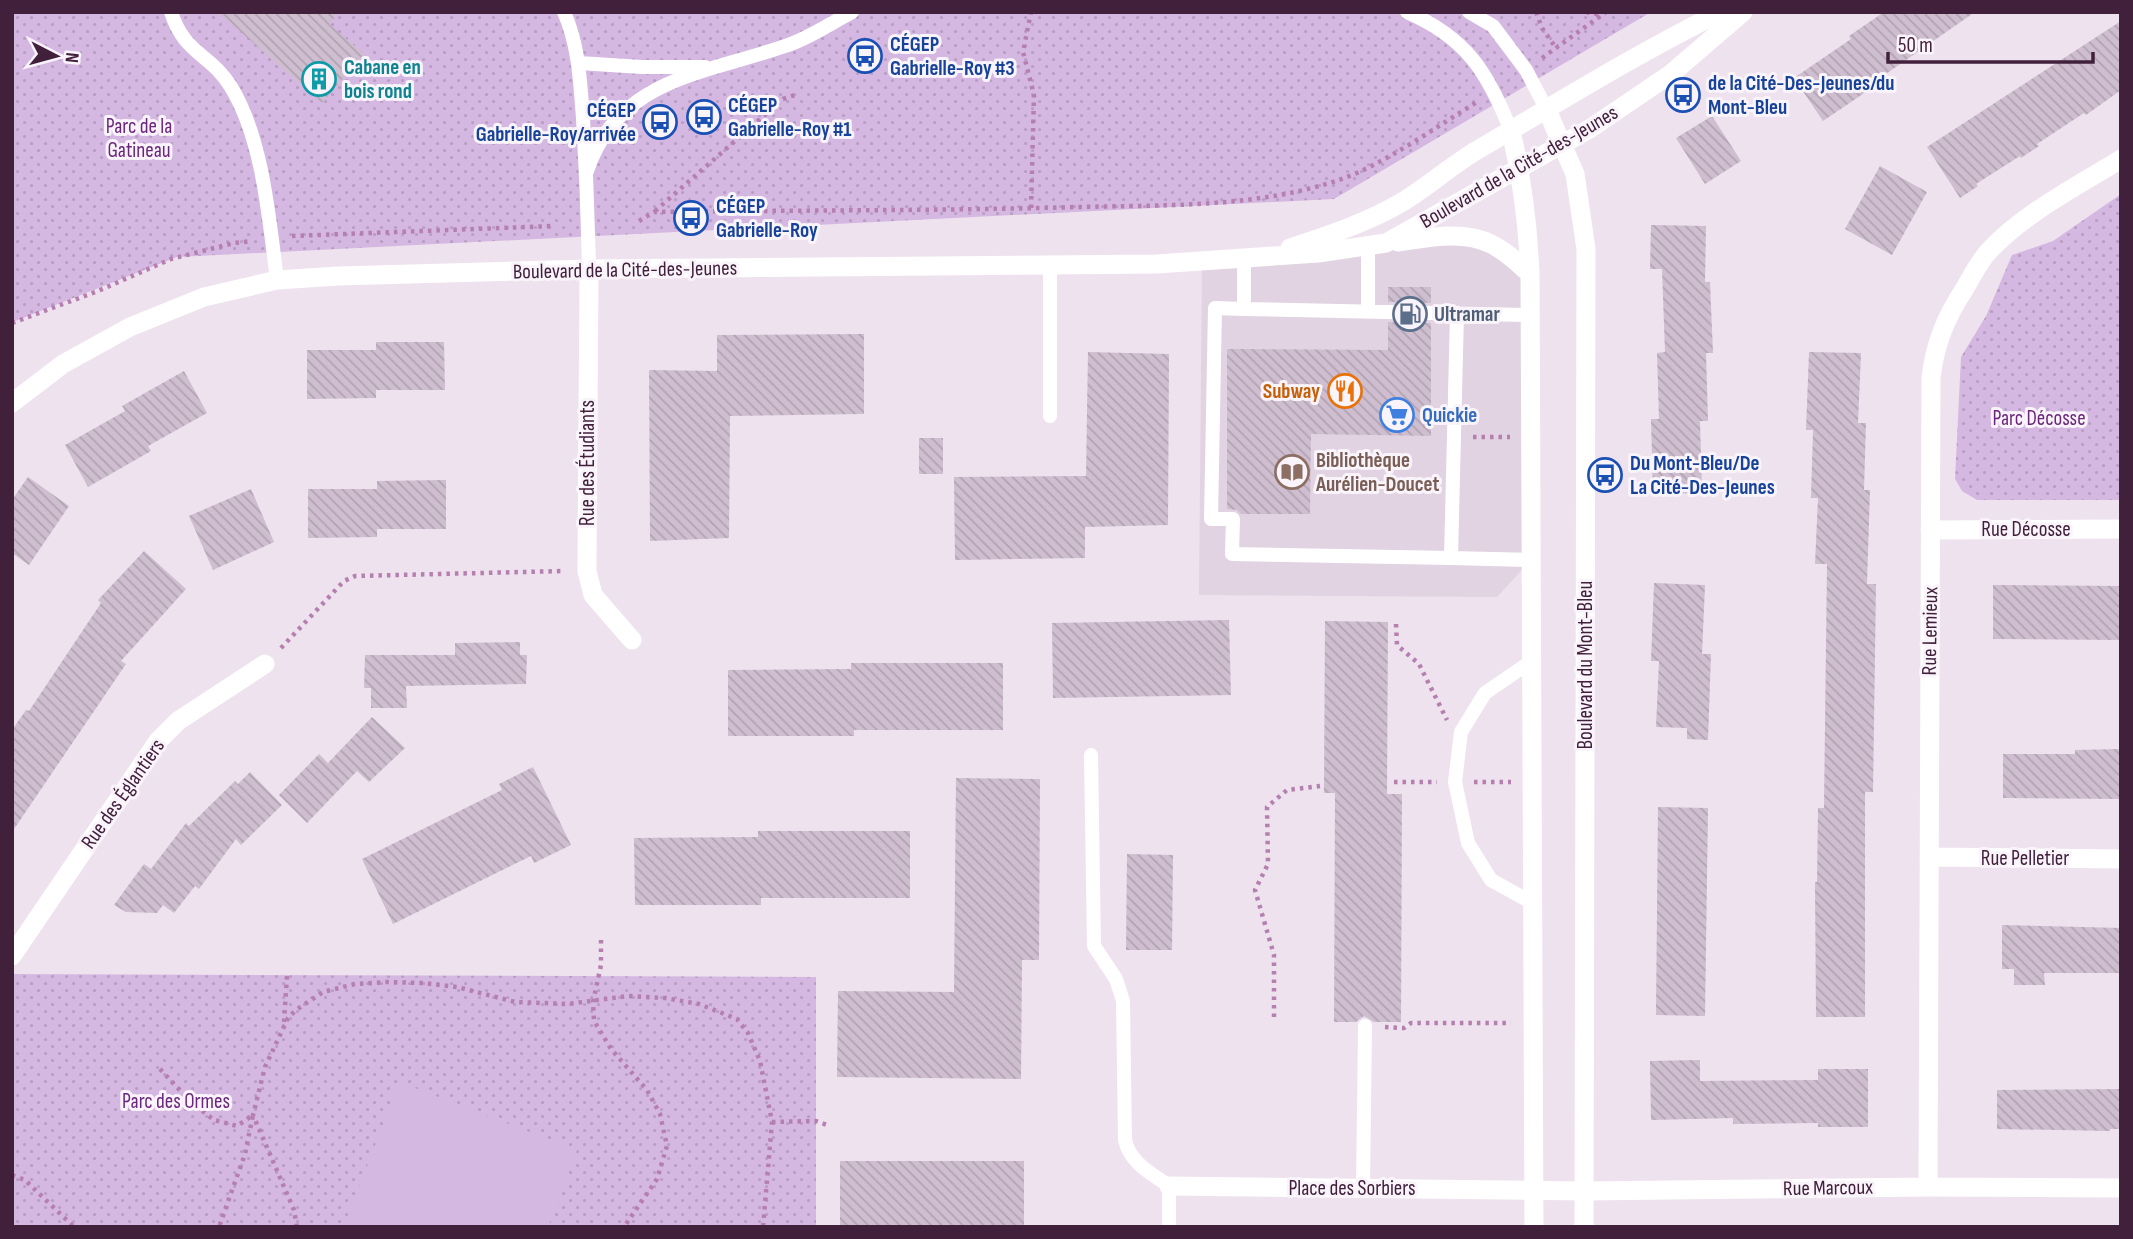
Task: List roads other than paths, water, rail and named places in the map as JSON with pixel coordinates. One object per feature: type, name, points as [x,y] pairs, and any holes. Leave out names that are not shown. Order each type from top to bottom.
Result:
[{"type":"street","name":"Boulevard de la Cité-des-Jeunes","points":[[1267,256],[1346,229],[1403,202],[1472,153],[1670,36],[1721,12]]},
{"type":"street","name":"Boulevard de la Cité-des-Jeunes","points":[[12,403],[63,364],[130,327],[204,297],[277,280],[589,270],[1050,267],[1191,263],[1318,254],[1377,244],[1563,144],[1672,73],[1743,12]]},
{"type":"street","name":"Boulevard du Mont-Bleu","points":[[1547,110],[1574,174],[1586,250],[1584,1227]]},
{"type":"street","points":[[1511,131],[1520,169],[1530,274],[1535,1227]]},
{"type":"street","name":"Rue Lemieux","points":[[1928,1186],[1931,378],[1940,333],[1949,313],[1987,253],[2026,219],[2121,159]]},
{"type":"street","points":[[1377,244],[1433,237],[1473,238],[1490,244],[1509,256],[1530,274]]},
{"type":"street","name":"Rue des Étudiants","points":[[589,270],[587,570],[593,595],[632,640]]},
{"type":"street","name":"Rue Décosse","points":[[1930,530],[2121,529]]},
{"type":"street","name":"Rue des Églantiers","points":[[12,956],[158,741],[178,721],[265,664]]},
{"type":"street","name":"Rue Pelletier","points":[[1928,857],[2121,859]]},
{"type":"street","name":"Place des Sorbiers","points":[[1169,1186],[1535,1189]]},
{"type":"street","name":"Rue Marcoux","points":[[1535,1189],[1584,1191],[1928,1186],[2121,1188]]},
{"type":"lane","points":[[171,12],[186,43],[225,78],[247,119],[257,156],[277,280]]},
{"type":"lane","points":[[564,12],[574,36],[579,63],[587,171],[589,270]]},
{"type":"lane","points":[[587,171],[599,140],[625,110],[655,90],[714,67],[788,46],[852,12]]},
{"type":"lane","points":[[1407,12],[1435,24],[1481,69],[1496,91],[1511,131]]},
{"type":"lane","points":[[1469,12],[1493,26],[1526,70],[1547,110]]},
{"type":"lane","points":[[579,63],[642,67],[714,67]]},
{"type":"lane","points":[[1368,312],[1377,244]]},
{"type":"lane","points":[[1244,258],[1244,309]]},
{"type":"lane","points":[[1050,267],[1050,416]]},
{"type":"lane","points":[[1530,315],[1215,308],[1211,519],[1233,519],[1232,554],[1531,560]]},
{"type":"lane","points":[[1451,558],[1457,313]]},
{"type":"lane","points":[[1532,661],[1485,693],[1461,732],[1455,782],[1468,843],[1491,880],[1533,903]]},
{"type":"lane","points":[[1091,755],[1094,946],[1116,979],[1123,1001],[1125,1140],[1127,1152],[1138,1164],[1169,1186],[1169,1227]]},
{"type":"lane","points":[[1363,1188],[1365,1026]]},
{"type":"place","name":"CÉGEP Gabrielle-Roy #3","points":[[865,56]]},
{"type":"place","name":"Cabane en bois rond","points":[[319,79]]},
{"type":"place","name":"de la Cité-Des-Jeunes/du Mont-Bleu","points":[[1683,95]]},
{"type":"place","name":"CÉGEP Gabrielle-Roy #1","points":[[704,117]]},
{"type":"place","name":"CÉGEP Gabrielle-Roy/arrivée","points":[[660,122]]},
{"type":"place","name":"CÉGEP Gabrielle-Roy","points":[[691,218]]},
{"type":"place","name":"Ultramar","points":[[1410,314]]},
{"type":"place","name":"Subway","points":[[1345,391]]},
{"type":"place","name":"Quickie","points":[[1397,415]]},
{"type":"place","name":"Bibliothèque Aurélien-Doucet","points":[[1292,472]]},
{"type":"place","name":"Du Mont-Bleu/De La Cité-Des-Jeunes","points":[[1605,475]]},
{"type":"park label","name":"Parc de la Gatineau","points":[[139,138]]},
{"type":"park label","name":"Parc Décosse","points":[[2039,418]]},
{"type":"park label","name":"Parc des Ormes","points":[[176,1101]]}]
